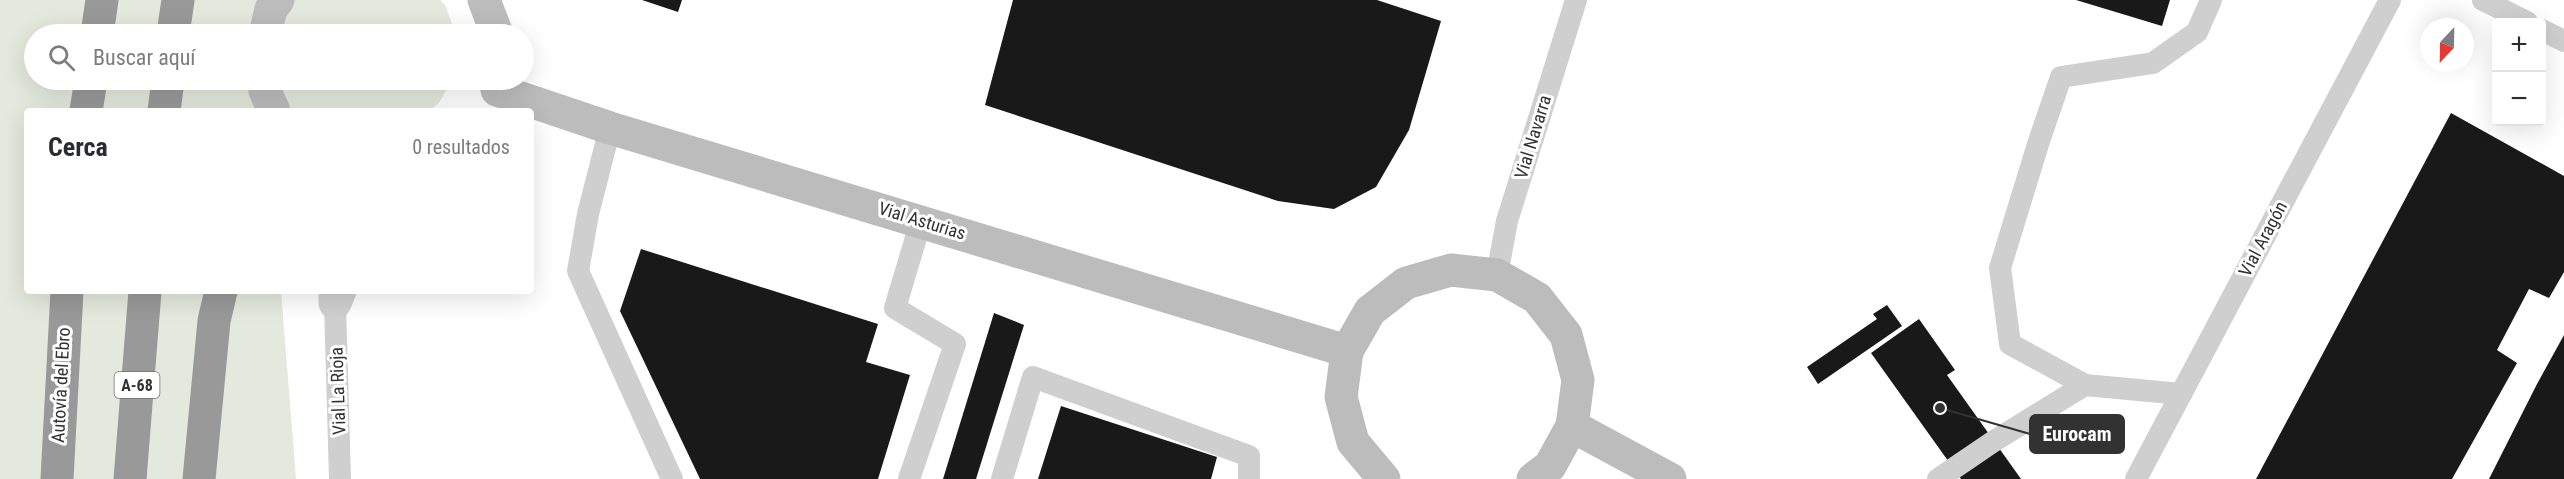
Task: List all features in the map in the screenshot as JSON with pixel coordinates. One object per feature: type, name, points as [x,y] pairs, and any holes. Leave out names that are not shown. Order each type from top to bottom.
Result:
[{"type":"highway","points":[[174,24],[178,0]]},
{"type":"highway","points":[[87,108],[90,90]]},
{"type":"highway","points":[[164,108],[167,90]]},
{"type":"highway","name":"Autovía del Ebro","points":[[57,479],[67,294]]},
{"type":"highway","name":"A-68","points":[[130,479],[145,294]]},
{"type":"highway","points":[[199,479],[214,321],[220,294]]},
{"type":"street","points":[[484,0],[495,24]]},
{"type":"street","points":[[265,90],[273,108]]},
{"type":"street","name":"Vial Asturias","points":[[494,94],[1347,351]]},
{"type":"street","points":[[1384,479],[1353,442],[1341,397],[1347,351],[1370,311],[1406,283],[1451,270],[1497,276],[1537,298],[1566,335],[1578,380],[1572,426],[1550,466],[1533,479]]},
{"type":"street","points":[[1572,426],[1670,479]]},
{"type":"lane","name":"Vial Navarra","points":[[1497,276],[1508,221],[1576,0]]},
{"type":"lane","points":[[2181,394],[2085,385],[2010,344],[2000,268],[2061,77],[2153,63],[2197,32],[2211,0]]},
{"type":"lane","name":"Vial Aragón","points":[[2136,479],[2390,0]]},
{"type":"lane","points":[[2483,0],[2519,18]]},
{"type":"lane","points":[[2546,32],[2564,41]]},
{"type":"lane","points":[[610,128],[588,214],[578,272],[672,479]]},
{"type":"lane","points":[[909,479],[955,344],[895,308],[921,221]]},
{"type":"lane","name":"Vial La Rioja","points":[[337,295],[340,479]]},
{"type":"lane","points":[[1002,479],[1033,377],[1249,456],[1249,479]]},
{"type":"lane","points":[[1938,479],[1994,441],[2085,385]]},
{"type":"shaded area","points":[[0,0],[440,0],[445,5],[452,24],[24,24],[24,90],[446,90],[439,103],[433,108],[24,108],[24,294],[281,294],[296,479],[0,479]]},
{"type":"building","points":[[642,0],[682,0],[678,12]]},
{"type":"building","points":[[1013,0],[1377,0],[1441,21],[1409,130],[1376,187],[1334,209],[1278,201],[985,105]]},
{"type":"building","points":[[2076,0],[2170,0],[2162,26]]},
{"type":"building","points":[[2451,113],[2564,176],[2564,272],[2549,298],[2529,289],[2497,350],[2517,363],[2452,479],[2256,479]]},
{"type":"building","points":[[641,249],[878,324],[866,362],[910,375],[878,479],[700,479],[620,311]]},
{"type":"building","points":[[1887,305],[1902,326],[1818,384],[1807,367],[1877,319],[1873,314]]},
{"type":"building","points":[[994,313],[1024,325],[976,479],[943,479]]},
{"type":"building","points":[[1919,319],[1955,370],[1947,375],[2021,479],[1961,479],[1871,353]]},
{"type":"building","points":[[2564,335],[2564,479],[2489,479],[2537,384]]},
{"type":"building","points":[[1061,406],[1217,457],[1211,479],[1038,479]]},
{"type":"place","name":"Eurocam","points":[[1940,408]]}]
